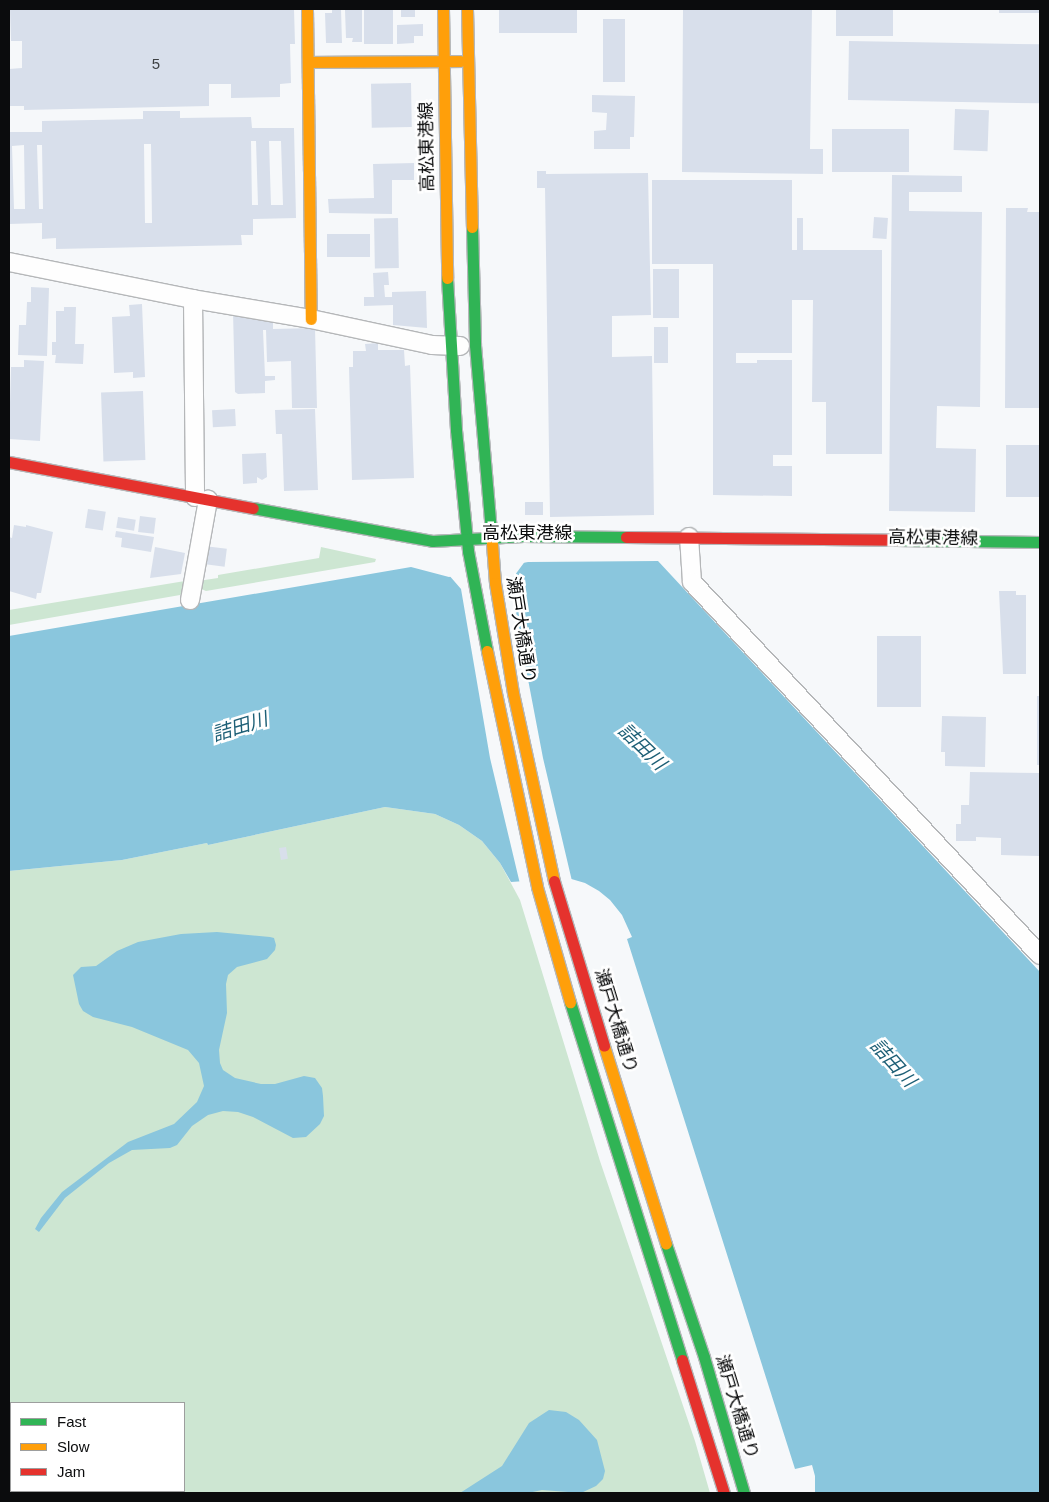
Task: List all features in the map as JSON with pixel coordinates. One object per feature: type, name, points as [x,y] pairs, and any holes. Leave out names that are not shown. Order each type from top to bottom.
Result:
[{"type":"street","points":[[307,9],[311,319]]},
{"type":"street","name":"高松東港線","points":[[443,9],[450,347],[467,538],[464,551],[493,555],[507,549]]},
{"type":"street","name":"高松東港線","points":[[468,9],[475,345],[491,536],[691,549],[1040,542]]},
{"type":"street","points":[[308,62],[468,61]]},
{"type":"street","points":[[9,262],[193,299],[311,319],[432,345],[450,347],[475,345]]},
{"type":"street","points":[[190,600],[204,507],[193,299]]},
{"type":"street","points":[[9,462],[204,507],[432,541],[491,536]]},
{"type":"street","name":"瀬戸大橋通り","points":[[491,536],[502,627],[520,730],[556,887],[644,1177],[704,1357],[744,1493]]},
{"type":"street","points":[[691,549],[692,582],[1032,938],[1040,955]]},
{"type":"street","name":"瀬戸大橋通り","points":[[464,551],[471,563],[507,758],[537,887],[594,1084],[724,1493]]},
{"type":"green space","points":[[321,547],[376,559],[375,562],[206,591],[199,588],[198,581],[218,578],[218,575],[319,558]]},
{"type":"green space","points":[[185,581],[183,592],[180,595],[9,625],[9,610]]},
{"type":"green space","points":[[385,807],[435,814],[459,825],[482,841],[500,863],[520,900],[600,1161],[695,1441],[710,1493],[9,1493],[9,871],[122,860],[207,843],[208,845]]},
{"type":"water","name":"詰田川","points":[[658,561],[1040,972],[1040,1493],[815,1493],[815,1476],[812,1465],[795,1469],[627,939],[632,937],[622,915],[610,900],[599,891],[585,883],[568,878],[511,882],[500,863],[482,841],[459,825],[435,814],[385,807],[208,845],[207,843],[122,860],[9,871],[9,636],[411,567],[449,577],[528,562]]},
{"type":"water","points":[[217,932],[270,937],[274,938],[276,945],[275,950],[267,959],[237,967],[228,975],[226,984],[227,1013],[219,1050],[220,1063],[223,1070],[235,1078],[261,1084],[275,1084],[304,1076],[315,1078],[322,1088],[323,1096],[324,1116],[320,1124],[306,1137],[293,1138],[253,1117],[238,1112],[223,1111],[208,1115],[192,1126],[177,1145],[170,1148],[132,1150],[109,1163],[65,1198],[39,1232],[35,1229],[41,1218],[62,1192],[128,1142],[174,1124],[197,1102],[204,1086],[199,1063],[188,1050],[132,1027],[93,1017],[83,1011],[79,1004],[73,975],[81,967],[96,966],[117,951],[138,942],[181,934]]},
{"type":"water","points":[[549,1410],[566,1412],[579,1420],[597,1440],[605,1471],[603,1479],[596,1486],[581,1493],[542,1490],[528,1493],[460,1493],[502,1466],[529,1423]]},
{"type":"pier","points":[[526,560],[512,579],[518,627],[543,758],[572,881],[520,884],[490,758],[461,589],[448,574]]},
{"type":"building","points":[[10,9],[294,9],[295,44],[290,44],[291,83],[280,84],[280,97],[231,98],[231,84],[209,84],[209,106],[24,110],[24,106],[9,106],[9,69],[22,68],[22,41],[11,41]]},
{"type":"building","points":[[332,9],[341,9],[342,43],[326,43],[325,13],[332,13]]},
{"type":"building","points":[[364,9],[393,9],[393,44],[364,44]]},
{"type":"building","points":[[401,9],[415,9],[415,17],[401,17]]},
{"type":"building","points":[[499,9],[577,9],[577,33],[499,33]]},
{"type":"building","points":[[683,9],[812,9],[810,149],[823,149],[823,174],[682,172]]},
{"type":"building","points":[[836,9],[893,9],[893,36],[836,36]]},
{"type":"building","points":[[999,9],[1040,9],[1040,13],[999,13]]},
{"type":"building","points":[[345,10],[362,10],[362,42],[352,42],[353,38],[346,38]]},
{"type":"building","points":[[603,19],[625,19],[625,82],[603,82]]},
{"type":"building","points":[[423,24],[423,36],[414,36],[414,43],[397,44],[397,25]]},
{"type":"building","points":[[849,41],[1040,44],[1039,103],[848,100]]},
{"type":"building","points":[[411,83],[412,127],[372,128],[371,84]]},
{"type":"building","points":[[592,95],[635,96],[634,137],[630,137],[630,149],[594,149],[594,131],[606,130],[607,113],[592,112]]},
{"type":"building","points":[[955,109],[989,110],[988,151],[954,150]]},
{"type":"building","points":[[143,111],[180,111],[180,118],[251,117],[252,128],[294,128],[296,218],[253,219],[253,235],[241,235],[242,245],[56,249],[56,238],[42,239],[42,223],[9,224],[9,132],[42,132],[42,121],[143,119]],"holes":[[[251,141],[256,141],[258,205],[252,205]],[[269,141],[281,141],[283,205],[271,205]],[[144,144],[151,144],[152,223],[145,223]],[[24,145],[25,209],[14,209],[12,146]],[[37,145],[42,145],[43,209],[39,209]]]},
{"type":"building","points":[[832,129],[909,129],[909,172],[832,172]]},
{"type":"building","points":[[414,163],[414,180],[392,180],[392,214],[329,213],[328,199],[374,198],[373,164]]},
{"type":"building","points":[[537,171],[546,171],[546,174],[648,173],[651,315],[612,316],[612,357],[652,356],[654,515],[550,517],[545,188],[537,188]]},
{"type":"building","points":[[892,175],[962,176],[962,192],[909,192],[909,211],[982,212],[980,407],[937,406],[936,448],[976,449],[975,512],[889,511]]},
{"type":"building","points":[[652,180],[792,180],[792,250],[797,250],[797,218],[803,218],[803,250],[882,250],[882,454],[826,454],[826,402],[812,402],[813,300],[792,300],[792,353],[736,353],[736,363],[757,363],[757,360],[792,360],[792,455],[773,455],[773,466],[792,466],[792,496],[713,495],[713,264],[652,264]]},
{"type":"building","points":[[1006,208],[1028,208],[1027,212],[1040,212],[1040,408],[1005,408]]},
{"type":"building","points":[[874,217],[888,218],[887,239],[873,238]]},
{"type":"building","points":[[374,218],[398,218],[399,268],[375,268]]},
{"type":"building","points":[[327,234],[370,234],[370,257],[327,257]]},
{"type":"building","points":[[653,269],[679,269],[679,318],[653,318]]},
{"type":"building","points":[[388,272],[389,285],[384,285],[385,297],[392,297],[392,292],[426,291],[427,328],[393,325],[393,305],[364,306],[364,297],[374,297],[373,273]]},
{"type":"building","points":[[31,287],[49,288],[47,356],[18,355],[19,325],[26,325],[27,302],[31,302]]},
{"type":"building","points":[[142,304],[145,377],[133,378],[133,372],[114,373],[112,317],[130,316],[129,305]]},
{"type":"building","points":[[64,307],[76,307],[75,344],[84,344],[83,364],[55,363],[56,355],[52,355],[52,342],[56,342],[56,311],[64,311]]},
{"type":"building","points":[[233,312],[273,319],[273,329],[315,328],[317,408],[292,408],[291,361],[267,362],[266,330],[263,330],[265,376],[275,376],[275,380],[265,381],[265,393],[238,394],[235,392]]},
{"type":"building","points":[[654,327],[668,327],[668,363],[654,363]]},
{"type":"building","points":[[378,343],[378,350],[404,350],[405,366],[410,365],[414,478],[352,480],[349,367],[353,367],[353,351],[366,351],[365,344]]},
{"type":"building","points":[[24,360],[44,361],[40,441],[9,439],[11,367],[24,367]]},
{"type":"building","points":[[143,391],[145,460],[103,461],[101,392]]},
{"type":"building","points":[[235,409],[236,426],[213,427],[212,410]]},
{"type":"building","points":[[315,409],[318,490],[284,491],[282,434],[276,434],[275,410]]},
{"type":"building","points":[[1006,445],[1040,445],[1040,497],[1006,497]]},
{"type":"building","points":[[266,453],[267,477],[262,480],[257,477],[257,483],[243,484],[242,454]]},
{"type":"building","points":[[525,502],[543,502],[543,515],[525,515]]},
{"type":"building","points":[[88,509],[106,512],[103,531],[85,528]]},
{"type":"building","points":[[140,516],[156,518],[154,534],[138,532]]},
{"type":"building","points":[[118,517],[136,520],[134,531],[116,528]]},
{"type":"building","points":[[14,525],[26,527],[26,525],[53,532],[41,593],[37,593],[36,599],[9,591],[9,537],[12,538]]},
{"type":"building","points":[[116,531],[154,537],[151,552],[121,547],[122,538],[115,537]]},
{"type":"building","points":[[204,546],[227,549],[225,567],[202,564]]},
{"type":"building","points":[[155,547],[185,553],[181,574],[150,578]]},
{"type":"building","points":[[999,591],[1016,591],[1016,595],[1026,595],[1026,674],[1003,674]]},
{"type":"building","points":[[877,636],[921,636],[921,707],[877,707]]},
{"type":"building","points":[[1037,696],[1040,696],[1040,765],[1037,765]]},
{"type":"building","points":[[942,716],[986,717],[985,767],[945,766],[945,752],[941,752]]},
{"type":"building","points":[[970,772],[1040,773],[1040,856],[1001,855],[1001,838],[976,837],[976,841],[956,841],[956,824],[961,824],[961,805],[969,805]]},
{"type":"building","points":[[286,847],[288,859],[281,860],[279,848]]},
{"type":"traffic: fast","points":[[472,227],[475,345],[491,531]]},
{"type":"traffic: fast","points":[[447,278],[456,430],[468,551],[487,651]]},
{"type":"traffic: fast","points":[[253,508],[432,541],[523,536],[626,537]]},
{"type":"traffic: fast","points":[[896,540],[1040,542]]},
{"type":"traffic: fast","points":[[570,1002],[682,1360]]},
{"type":"traffic: fast","points":[[666,1244],[704,1357],[744,1493]]},
{"type":"traffic: slow","points":[[307,9],[311,319]]},
{"type":"traffic: slow","points":[[443,9],[447,278]]},
{"type":"traffic: slow","points":[[467,9],[472,227]]},
{"type":"traffic: slow","points":[[308,62],[460,61]]},
{"type":"traffic: slow","points":[[491,531],[495,583],[513,693],[554,881]]},
{"type":"traffic: slow","points":[[487,651],[537,887],[570,1002]]},
{"type":"traffic: slow","points":[[604,1046],[666,1244]]},
{"type":"traffic: jam","points":[[9,462],[253,508]]},
{"type":"traffic: jam","points":[[626,537],[896,540]]},
{"type":"traffic: jam","points":[[554,881],[604,1046]]},
{"type":"traffic: jam","points":[[682,1360],[724,1493]]}]
